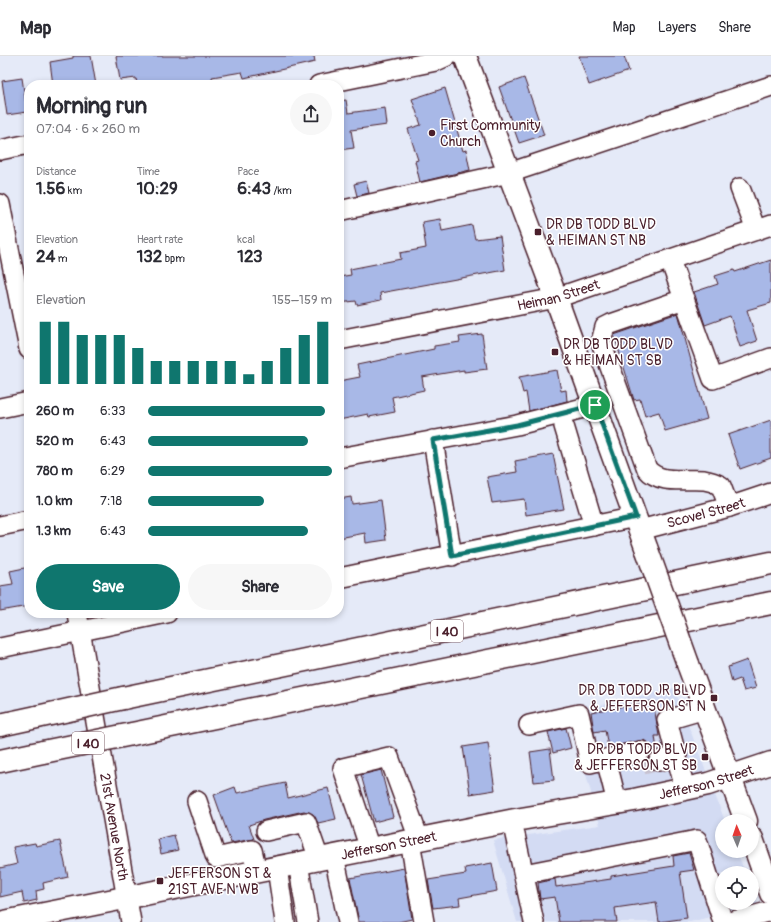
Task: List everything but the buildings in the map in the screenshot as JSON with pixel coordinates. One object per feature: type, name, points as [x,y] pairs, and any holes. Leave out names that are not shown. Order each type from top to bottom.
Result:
[{"type":"main road","points":[[465,56],[598,412],[743,814]]},
{"type":"main road","name":"I 40","points":[[0,725],[771,563]]},
{"type":"main road","name":"I 40","points":[[0,761],[771,603]]},
{"type":"main road","name":"Jefferson Street","points":[[11,921],[126,897],[219,868],[277,868],[512,821],[617,803],[730,777],[771,763]]},
{"type":"main road","points":[[759,858],[771,893]]},
{"type":"street","points":[[343,80],[436,61],[447,56]]},
{"type":"street","points":[[344,210],[509,174],[771,86]]},
{"type":"street","points":[[0,150],[24,145]]},
{"type":"street","points":[[740,188],[764,228]]},
{"type":"street","points":[[0,204],[24,324]]},
{"type":"street","name":"Heiman Street","points":[[344,339],[556,298],[764,228]]},
{"type":"street","points":[[670,260],[713,379],[771,358]]},
{"type":"street","points":[[684,299],[605,327],[601,342],[647,469],[651,474],[658,478],[675,480],[703,480],[721,486],[729,507]]},
{"type":"street","points":[[0,408],[24,403]]},
{"type":"street","points":[[344,457],[434,447],[564,426],[598,412]]},
{"type":"street","points":[[434,447],[517,425],[598,412]]},
{"type":"street","points":[[564,426],[594,526]]},
{"type":"street","points":[[434,447],[452,556]]},
{"type":"street","name":"Scovel Street","points":[[344,577],[594,526],[638,524],[729,507],[771,493]]},
{"type":"street","points":[[0,526],[24,521]]},
{"type":"street","points":[[0,648],[79,622],[118,618]]},
{"type":"street","name":"21st Avenue North","points":[[79,622],[131,922]]},
{"type":"street","points":[[654,754],[667,720],[705,709]]},
{"type":"street","points":[[529,725],[579,714],[590,763],[606,759],[654,754]]},
{"type":"street","points":[[654,754],[685,788]]},
{"type":"street","points":[[370,849],[343,768],[389,757],[414,840],[424,922]]},
{"type":"street","points":[[606,759],[617,803]]},
{"type":"street","points":[[197,801],[219,868]]},
{"type":"street","points":[[512,821],[534,922]]},
{"type":"street","points":[[266,832],[306,822],[326,858],[348,922]]},
{"type":"street","points":[[524,874],[697,840],[723,922]]},
{"type":"street","points":[[277,868],[285,922]]},
{"type":"street","points":[[277,868],[308,922]]},
{"type":"street","points":[[730,922],[771,911]]},
{"type":"shaded area","points":[[674,688],[722,814],[715,814],[715,858],[740,858],[742,866],[715,866],[715,910],[738,910],[690,922],[517,922],[493,840],[600,825],[569,713]]},
{"type":"tunnel","points":[[643,765],[659,761]]},
{"type":"place","name":"First Community Church","points":[[432,133]]},
{"type":"place","name":"DR DB TODD BLVD & HEIMAN ST NB","points":[[538,232]]},
{"type":"place","name":"DR DB TODD BLVD & HEIMAN ST SB","points":[[555,352]]},
{"type":"place","name":"DR DB TODD JR BLVD & JEFFERSON ST N","points":[[714,698]]},
{"type":"place","name":"DR DB TODD BLVD & JEFFERSON ST SB","points":[[705,757]]},
{"type":"place","name":"JEFFERSON ST & 21ST AVE N WB","points":[[160,881]]},
{"type":"route","points":[[595,405],[636,517],[452,556],[433,440],[517,425],[595,405]]}]
